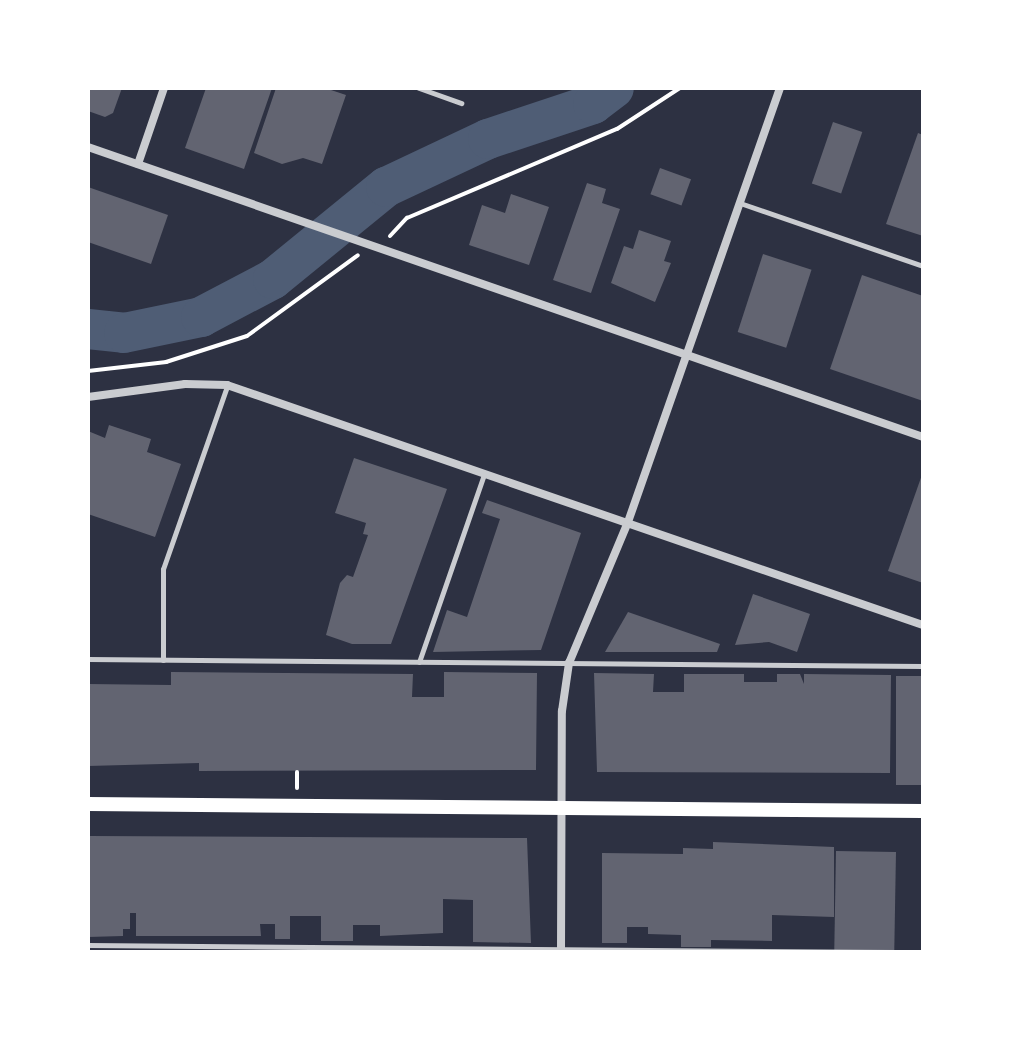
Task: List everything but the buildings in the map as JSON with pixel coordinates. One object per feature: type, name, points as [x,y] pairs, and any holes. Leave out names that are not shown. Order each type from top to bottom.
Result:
[{"type":"main road","points":[[88,804],[923,811]]},
{"type":"street","points":[[138,164],[164,88]]},
{"type":"street","points":[[561,951],[562,808],[569,663],[628,522],[780,88]]},
{"type":"street","points":[[88,147],[923,437]]},
{"type":"street","points":[[88,397],[185,384],[227,385],[923,625]]},
{"type":"lane","points":[[419,88],[461,103]]},
{"type":"lane","points":[[740,203],[923,266]]},
{"type":"lane","points":[[163,660],[163,569],[227,385]]},
{"type":"lane","points":[[419,662],[484,474]]},
{"type":"lane","points":[[88,659],[923,666]]},
{"type":"lane","points":[[88,945],[895,952]]},
{"type":"waterway","points":[[88,329],[124,333],[201,317],[273,279],[386,187],[488,139],[593,104],[614,88]]}]
